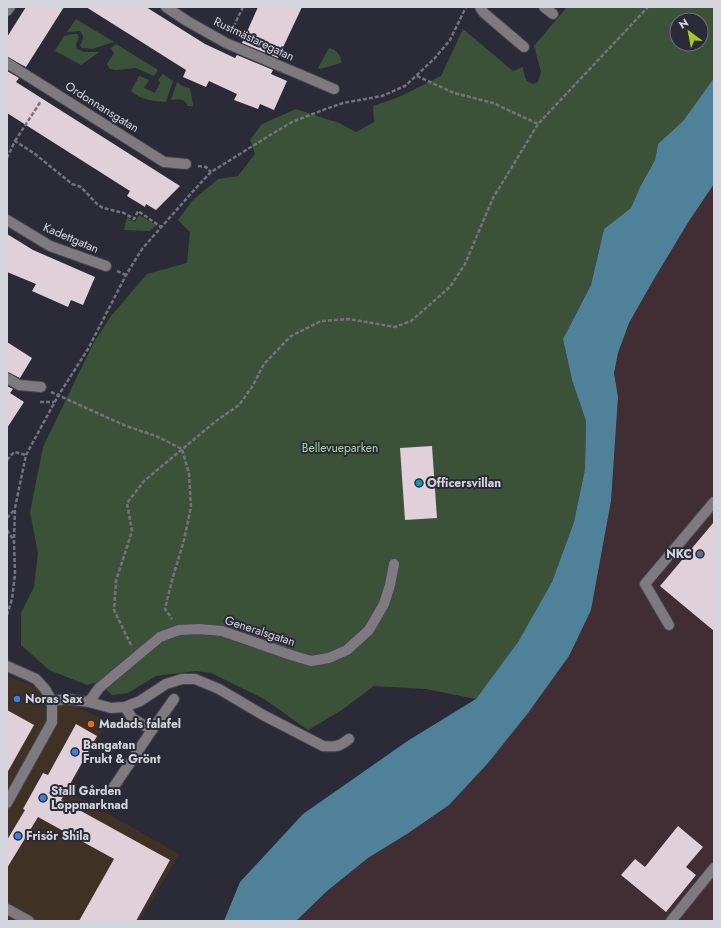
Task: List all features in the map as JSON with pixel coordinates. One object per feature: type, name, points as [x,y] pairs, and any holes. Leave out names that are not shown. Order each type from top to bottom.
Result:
[{"type":"street","points":[[7,11],[10,7]]},
{"type":"street","name":"Rustmästaregatan","points":[[166,7],[186,21],[226,43],[334,89]]},
{"type":"street","points":[[480,7],[484,13],[524,47]]},
{"type":"street","points":[[544,7],[553,14]]},
{"type":"street","name":"Ordonnansgatan","points":[[7,63],[164,162],[186,164]]},
{"type":"street","name":"Kadettgatan","points":[[7,220],[50,246],[106,266]]},
{"type":"street","points":[[7,378],[19,385],[42,387]]},
{"type":"street","points":[[669,625],[645,584],[714,502]]},
{"type":"street","name":"Generalsgatan","points":[[89,702],[99,688],[136,656],[160,637],[179,630],[199,629],[222,631],[311,661],[329,658],[347,650],[369,630],[384,604],[390,585],[394,564]]},
{"type":"street","points":[[7,666],[36,679],[45,689],[52,701],[52,722],[7,803]]},
{"type":"street","points":[[52,701],[67,699],[89,702],[111,708],[125,707],[140,701],[166,684],[182,679],[195,679],[219,689],[262,715],[323,746],[334,747],[342,745],[349,739]]},
{"type":"street","points":[[111,791],[174,699]]},
{"type":"street","points":[[125,707],[132,718],[152,730]]},
{"type":"street","points":[[671,921],[714,868]]},
{"type":"street","points":[[7,909],[29,921]]},
{"type":"path","points":[[226,43],[243,7]]},
{"type":"path","points":[[7,615],[12,599],[15,574],[15,508],[26,455],[58,396],[88,349],[126,275],[142,249],[211,172],[292,122],[343,103],[382,96],[405,86],[434,59],[450,40],[466,7]]},
{"type":"path","points":[[136,656],[114,610],[116,582],[132,531],[127,503],[144,481],[216,421],[239,405],[252,386],[264,364],[291,336],[321,321],[349,320],[396,327],[411,321],[424,312],[450,287],[465,264],[493,198],[538,124],[648,7]]},
{"type":"path","points":[[417,76],[454,92],[493,103],[538,124]]},
{"type":"path","points":[[7,158],[15,141],[48,89]]},
{"type":"path","points":[[15,141],[35,154],[72,184],[81,187],[97,204],[103,208],[124,213],[134,219],[138,211],[161,227]]},
{"type":"path","points":[[58,396],[126,426],[156,436],[182,450],[189,474],[191,507],[184,540],[165,609],[179,630]]},
{"type":"path","points":[[7,460],[14,452],[26,455]]},
{"type":"path","points":[[7,518],[15,508]]},
{"type":"path","points":[[7,530],[14,540]]},
{"type":"shaded area","points":[[714,184],[714,921],[296,921],[327,891],[368,858],[407,834],[449,804],[488,763],[591,610],[611,501],[618,397],[614,373],[618,353],[629,323],[689,221]]},
{"type":"shaded area","points":[[7,675],[108,721],[68,791],[179,854],[140,921],[7,921]]},
{"type":"green space","name":"Bellevueparken","points":[[567,7],[714,7],[714,78],[683,121],[658,144],[655,160],[640,187],[631,208],[604,229],[591,285],[563,339],[572,380],[586,421],[585,469],[574,522],[552,582],[518,642],[476,699],[426,689],[374,686],[342,710],[308,730],[264,699],[211,673],[196,671],[156,676],[128,693],[112,695],[98,682],[87,685],[49,670],[21,645],[21,613],[34,587],[38,553],[30,512],[43,447],[93,344],[111,316],[147,274],[187,263],[190,232],[178,220],[192,201],[218,179],[238,176],[255,154],[250,140],[262,124],[296,109],[339,123],[356,132],[374,122],[373,106],[399,97],[441,76],[463,29],[513,71],[523,67],[524,75],[528,82],[533,84],[538,82],[541,72],[534,46]]},
{"type":"green space","points":[[76,19],[114,42],[92,49],[82,48],[80,45],[83,40],[82,33],[80,31],[67,32]]},
{"type":"green space","points":[[77,34],[79,37],[76,44],[77,49],[84,52],[99,52],[81,65],[55,51],[64,36]]},
{"type":"green space","points":[[116,44],[158,70],[154,76],[136,68],[116,70],[110,69],[107,64],[114,53],[111,48]]},
{"type":"green space","points":[[329,48],[338,53],[341,58],[341,63],[320,69],[318,68]]},
{"type":"green space","points":[[163,74],[173,81],[166,102],[143,98],[131,91],[139,76],[149,80],[144,88],[155,93],[160,83],[158,80]]},
{"type":"green space","points":[[177,82],[182,86],[190,88],[193,106],[188,106],[181,100],[171,100]]},
{"type":"green space","points":[[139,215],[156,225],[150,231],[124,230],[127,217],[135,222]]},
{"type":"water","points":[[714,78],[714,184],[689,221],[629,323],[618,353],[614,373],[618,397],[611,501],[591,610],[569,656],[528,713],[488,763],[449,805],[407,834],[368,858],[327,891],[296,921],[224,921],[240,882],[303,814],[409,740],[476,699],[518,642],[552,582],[574,522],[585,469],[586,421],[572,380],[563,339],[591,285],[604,229],[631,208],[640,187],[655,160],[658,144],[683,121]]},
{"type":"building","points":[[26,7],[64,7],[26,67],[7,57],[7,37]]},
{"type":"building","points":[[86,7],[146,7],[205,44],[235,58],[237,55],[273,70],[271,74],[287,81],[274,110],[260,104],[258,109],[234,100],[237,94],[209,81],[206,87],[183,77],[186,70]]},
{"type":"building","points":[[258,7],[302,7],[278,58],[242,43]]},
{"type":"building","points":[[7,71],[19,78],[16,82],[180,186],[156,210],[146,204],[145,207],[127,196],[130,191],[7,113]]},
{"type":"building","points":[[7,234],[33,250],[95,277],[83,305],[71,300],[68,307],[32,291],[36,284],[7,272]]},
{"type":"building","points":[[7,342],[32,358],[20,378],[7,372]]},
{"type":"building","points":[[7,386],[13,389],[10,393],[24,402],[7,428]]},
{"type":"building","name":"Officersvillan","points":[[432,446],[437,518],[405,520],[400,448]]},
{"type":"building","name":"NKC","points":[[714,522],[714,631],[660,586]]},
{"type":"building","points":[[7,710],[34,725],[7,773]]},
{"type":"building","points":[[76,724],[97,736],[61,800],[170,860],[136,921],[79,921],[114,859],[38,817],[7,868],[7,840],[25,810],[23,809],[43,773],[48,775]]},
{"type":"building","points":[[678,826],[703,847],[686,867],[696,875],[666,912],[621,875],[635,859],[645,867]]},
{"type":"place","name":"Officersvillan","points":[[419,483]]},
{"type":"place","name":"NKC","points":[[700,554]]},
{"type":"place","name":"Noras Sax","points":[[17,699]]},
{"type":"place","name":"Madads falafel","points":[[91,724]]},
{"type":"place","name":"Bangatan Frukt & Grönt","points":[[75,752]]},
{"type":"place","name":"Stall Gården Loppmarknad","points":[[43,798]]},
{"type":"place","name":"Frisör Shila","points":[[18,836]]}]
